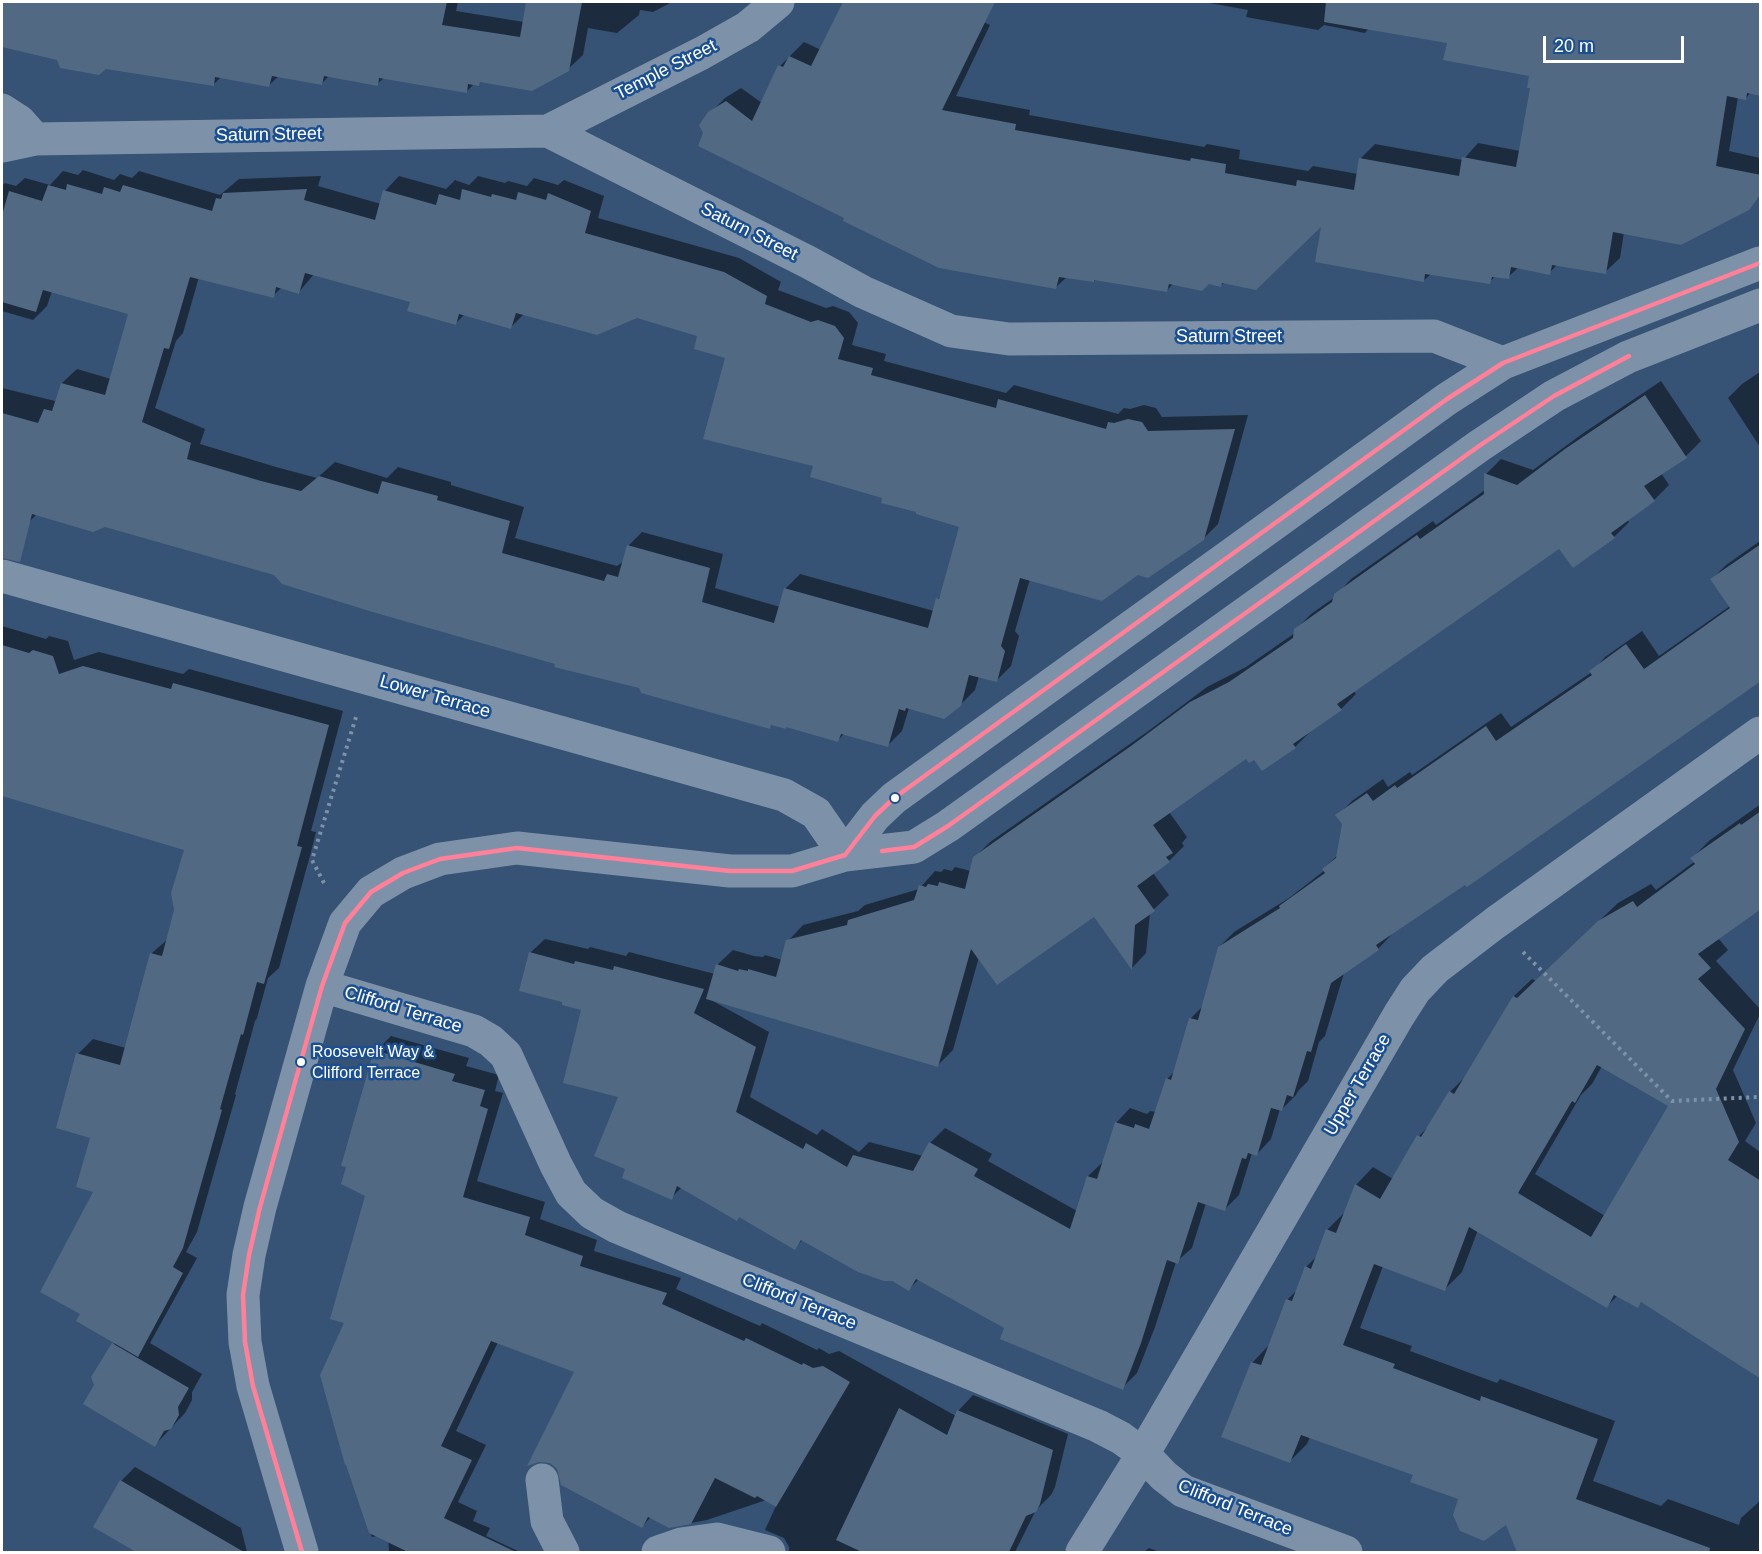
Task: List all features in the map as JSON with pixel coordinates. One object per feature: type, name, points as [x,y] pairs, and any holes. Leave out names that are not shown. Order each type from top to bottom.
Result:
[{"type":"street","name":"Temple Street","points":[[548,131],[702,53],[748,27],[778,2]]},
{"type":"street","points":[[2,110],[19,121],[35,139],[2,146]]},
{"type":"street","name":"Saturn Street","points":[[35,139],[548,131],[863,292],[951,331],[1009,339],[1434,336],[1503,363]]},
{"type":"street","points":[[845,855],[875,816],[894,798],[1447,399],[1503,363],[1761,263]]},
{"type":"street","points":[[302,1552],[254,1386],[245,1342],[243,1295],[260,1207],[322,986],[345,924],[371,892],[403,873],[440,859],[517,848],[730,872],[792,871],[845,855],[914,847],[948,826],[1479,446],[1554,396],[1628,357],[1761,304]]},
{"type":"street","name":"Lower Terrace","points":[[2,576],[784,795],[816,813],[845,855]]},
{"type":"street","name":"Upper Terrace","points":[[1082,1552],[1143,1454],[1415,990],[1435,969],[1495,923],[1761,733]]},
{"type":"street","name":"Clifford Terrace","points":[[322,986],[474,1031],[491,1041],[506,1055],[556,1165],[571,1192],[592,1213],[617,1227],[1098,1426],[1143,1454],[1164,1476],[1183,1491],[1346,1552]]},
{"type":"street","points":[[542,1480],[547,1521],[563,1552]]},
{"type":"street","points":[[658,1552],[681,1544],[717,1539],[769,1552]]},
{"type":"path","points":[[345,924],[312,860],[358,707]]},
{"type":"path","points":[[1539,967],[1672,1101],[1758,1097]]},
{"type":"building","points":[[2,2],[447,2],[442,25],[520,37],[526,2],[582,2],[569,71],[532,91],[480,82],[479,86],[468,84],[467,93],[379,78],[378,86],[324,76],[322,85],[272,76],[269,87],[215,77],[214,86],[106,69],[99,75],[60,68],[57,60],[2,47]]},
{"type":"building","points":[[843,2],[995,2],[942,110],[1016,124],[1015,130],[1190,161],[1191,158],[1226,164],[1225,173],[1296,186],[1297,180],[1354,190],[1359,158],[1459,176],[1462,157],[1516,167],[1530,88],[1527,88],[1529,76],[1443,60],[1447,43],[1324,22],[1326,2],[1761,2],[1761,96],[1747,93],[1746,100],[1727,96],[1716,166],[1761,175],[1761,194],[1749,210],[1681,245],[1613,232],[1606,274],[1552,265],[1550,275],[1511,267],[1509,279],[1492,277],[1490,284],[1425,274],[1424,282],[1315,262],[1321,227],[1256,290],[1222,283],[1221,287],[1209,284],[1202,291],[1169,284],[1167,292],[1094,280],[1094,282],[1059,277],[1056,289],[939,268],[698,146],[703,133],[699,125],[708,112],[726,101],[752,121],[778,65],[783,67],[789,56],[811,66]]},
{"type":"building","points":[[67,184],[102,194],[104,187],[120,192],[123,185],[212,211],[216,198],[221,199],[223,193],[307,189],[304,200],[375,220],[383,190],[436,205],[439,194],[460,200],[462,189],[491,197],[492,194],[516,200],[518,192],[546,200],[548,193],[591,211],[585,233],[724,272],[767,296],[765,304],[811,322],[818,320],[835,326],[844,338],[838,359],[873,368],[871,375],[996,408],[998,399],[1106,429],[1108,422],[1114,423],[1128,419],[1142,422],[1148,431],[1235,429],[1204,540],[1148,578],[1138,575],[1102,601],[1020,578],[1001,646],[1005,651],[997,682],[969,675],[961,706],[944,719],[906,708],[905,711],[899,709],[888,747],[841,734],[838,742],[786,727],[786,729],[771,725],[770,729],[641,693],[639,688],[554,667],[555,664],[376,613],[282,584],[274,575],[105,527],[93,532],[32,514],[20,562],[2,558],[2,413],[38,423],[44,409],[52,411],[61,383],[105,395],[128,314],[43,290],[36,312],[2,302],[2,215],[9,191],[42,201],[48,185],[66,190]],"holes":[[[305,273],[410,302],[407,311],[456,325],[459,314],[511,329],[516,313],[597,335],[637,318],[697,336],[694,349],[725,358],[703,439],[813,466],[810,477],[882,498],[881,503],[959,527],[939,599],[936,598],[928,628],[784,588],[774,623],[702,602],[710,568],[627,545],[618,577],[607,574],[604,581],[502,553],[510,521],[437,500],[438,496],[382,481],[378,494],[319,476],[301,491],[187,459],[191,443],[142,422],[164,348],[169,349],[190,277],[274,298],[276,287],[299,294]]]},
{"type":"building","points":[[1645,395],[1687,458],[1644,486],[1655,501],[1611,533],[1615,538],[1573,568],[1559,549],[1337,704],[1342,710],[1293,744],[1296,748],[1262,771],[1254,760],[1249,763],[1246,759],[1153,825],[1173,853],[1166,857],[1170,862],[1137,886],[1155,911],[1135,925],[1132,970],[1094,917],[997,985],[971,949],[938,1067],[706,999],[716,964],[738,971],[739,969],[748,971],[748,969],[776,977],[786,940],[847,925],[848,920],[914,900],[919,885],[938,886],[939,882],[965,889],[973,857],[1190,702],[1229,682],[1293,638],[1294,629],[1332,602],[1334,594],[1417,535],[1420,539],[1484,494],[1484,473],[1517,485],[1565,449]]},
{"type":"building","points":[[1761,544],[1761,681],[1467,887],[1465,885],[1376,945],[1379,950],[1331,983],[1311,1052],[1307,1051],[1293,1097],[1287,1095],[1282,1111],[1271,1108],[1257,1156],[1248,1153],[1246,1159],[1242,1158],[1225,1211],[1198,1202],[1178,1264],[1167,1260],[1141,1343],[1123,1390],[1000,1339],[1004,1328],[916,1279],[909,1291],[892,1281],[884,1281],[858,1272],[801,1240],[795,1250],[739,1217],[737,1221],[677,1186],[672,1200],[622,1178],[625,1169],[594,1156],[618,1097],[563,1083],[581,1010],[562,1005],[562,1002],[519,991],[529,952],[574,964],[575,961],[613,970],[614,966],[704,989],[694,1013],[756,1047],[736,1112],[803,1149],[806,1143],[847,1167],[853,1155],[913,1171],[929,1142],[978,1169],[974,1176],[1070,1229],[1087,1176],[1097,1179],[1115,1122],[1134,1128],[1135,1124],[1149,1129],[1166,1078],[1171,1080],[1189,1018],[1198,1020],[1218,947],[1280,908],[1279,906],[1325,873],[1322,869],[1336,858],[1342,824],[1335,815],[1367,793],[1373,801],[1395,785],[1397,788],[1486,726],[1496,741],[1592,675],[1589,671],[1626,644],[1644,669],[1730,608],[1710,579]]},
{"type":"building","points":[[2,645],[29,653],[33,650],[53,656],[59,674],[83,666],[171,689],[173,683],[329,725],[297,846],[302,847],[264,984],[257,982],[183,1248],[173,1267],[183,1273],[138,1357],[76,1321],[80,1314],[40,1292],[93,1192],[76,1187],[90,1138],[56,1128],[76,1053],[120,1065],[150,953],[162,956],[174,910],[171,893],[184,850],[2,796]]},
{"type":"building","points":[[1761,811],[1761,909],[1698,954],[1711,968],[1698,979],[1745,1029],[1716,1089],[1739,1142],[1728,1160],[1761,1181],[1761,1379],[1641,1302],[1638,1308],[1614,1295],[1607,1308],[1469,1227],[1445,1291],[1374,1264],[1343,1345],[1395,1364],[1393,1368],[1480,1401],[1481,1396],[1598,1439],[1576,1499],[1710,1548],[1709,1552],[1517,1552],[1506,1525],[1484,1541],[1460,1531],[1453,1515],[1458,1499],[1410,1482],[1413,1475],[1301,1435],[1290,1463],[1221,1437],[1251,1362],[1261,1365],[1286,1299],[1292,1301],[1305,1266],[1311,1269],[1326,1229],[1336,1233],[1355,1184],[1380,1199],[1417,1135],[1421,1137],[1449,1091],[1454,1094],[1513,996],[1517,998],[1598,921],[1633,901],[1637,907],[1695,864],[1690,858],[1740,823],[1741,825]],"holes":[[[1597,1065],[1668,1106],[1591,1237],[1518,1193],[1572,1101],[1575,1103]]]},
{"type":"building","points":[[374,1050],[455,1074],[452,1081],[485,1090],[480,1106],[488,1109],[463,1197],[530,1217],[525,1235],[583,1256],[580,1266],[667,1293],[662,1304],[744,1341],[746,1338],[802,1365],[803,1363],[813,1368],[823,1366],[850,1382],[776,1507],[715,1478],[691,1524],[669,1528],[648,1517],[642,1528],[561,1485],[557,1469],[550,1463],[539,1462],[527,1466],[574,1372],[491,1341],[441,1446],[472,1460],[444,1518],[516,1552],[408,1552],[369,1533],[345,1465],[320,1375],[344,1323],[330,1319],[365,1196],[341,1184],[346,1167],[341,1166]]},
{"type":"building","points":[[112,1343],[189,1388],[178,1407],[179,1415],[171,1429],[164,1431],[155,1447],[83,1404],[94,1385],[91,1377]]},
{"type":"building","points":[[899,1408],[947,1435],[957,1410],[1053,1450],[1040,1504],[1036,1512],[1026,1516],[1009,1552],[862,1552],[836,1540]]},
{"type":"building","points":[[120,1480],[244,1552],[136,1552],[93,1527]]},
{"type":"transit line","points":[[302,1552],[253,1386],[245,1342],[243,1295],[260,1207],[322,986],[345,923],[371,892],[403,873],[440,859],[517,848],[730,871],[792,871],[845,855],[875,816],[894,798],[1447,399],[1503,363],[1760,263]]},
{"type":"transit line","points":[[882,851],[914,847],[948,826],[1479,446],[1554,396],[1629,356]]},
{"type":"place","name":"Roosevelt Way & Clifford Terrace","points":[[301,1062]]}]
